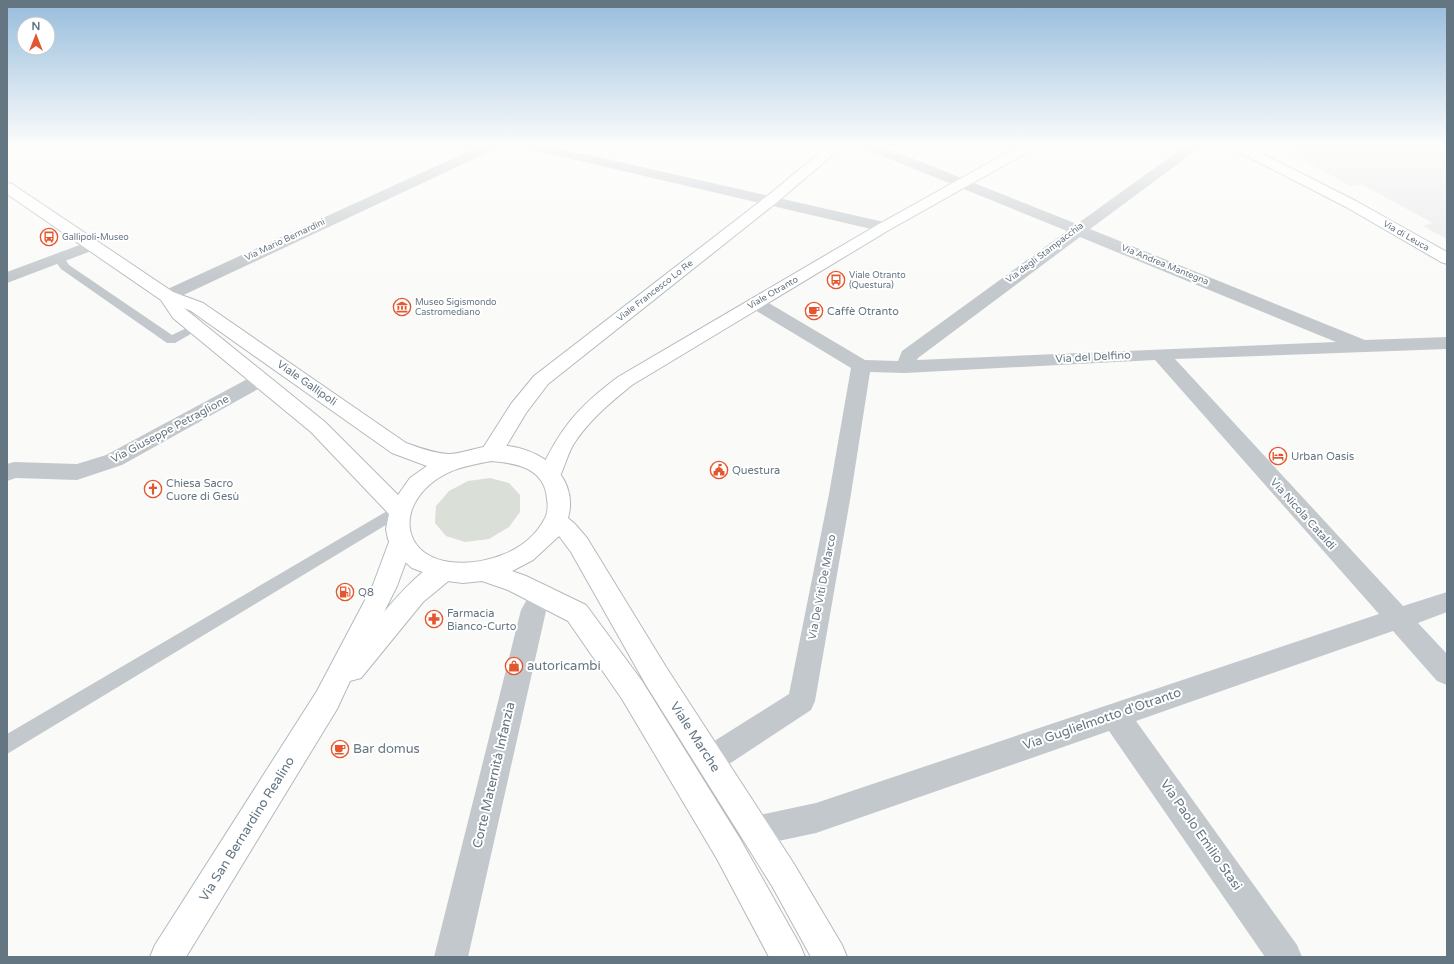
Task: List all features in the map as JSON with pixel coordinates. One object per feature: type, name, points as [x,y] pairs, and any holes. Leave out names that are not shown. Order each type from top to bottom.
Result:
[{"type":"main road","name":"Viale Gallipoli","points":[[10,191],[168,296],[197,307],[399,448],[421,457],[451,462]]},
{"type":"main road","name":"Viale Francesco Lo Re","points":[[491,453],[518,410],[541,380],[782,191]]},
{"type":"main road","name":"Viale Otranto","points":[[550,474],[566,440],[584,415],[624,381],[884,227],[951,191]]},
{"type":"main road","name":"Via di Leuca","points":[[1326,191],[1447,259]]},
{"type":"main road","name":"Viale Gallipoli","points":[[168,296],[179,314],[197,327],[318,427],[400,510]]},
{"type":"main road","points":[[491,453],[515,454],[535,462],[550,474],[560,496],[556,522],[540,543],[514,561],[482,572],[443,572],[416,561],[401,542],[397,526],[400,510],[418,482],[451,462],[491,453]]},
{"type":"main road","name":"Viale Marche","points":[[556,522],[567,530],[579,545],[656,676],[783,875],[830,957]]},
{"type":"main road","name":"Via San Bernardino Realino","points":[[167,957],[327,700],[385,586],[401,542]]},
{"type":"main road","name":"Via San Bernardino Realino","points":[[327,700],[414,595],[443,572]]},
{"type":"main road","points":[[482,572],[517,582],[543,594],[577,613],[632,690],[728,848],[788,957]]},
{"type":"street","name":"Via Mario Bernardini","points":[[168,296],[393,191]]},
{"type":"street","points":[[731,191],[884,227]]},
{"type":"street","name":"Via Andrea Mantegna","points":[[981,191],[1366,347]]},
{"type":"street","name":"Via degli Stampacchia","points":[[905,367],[909,355],[1131,191]]},
{"type":"street","points":[[7,278],[93,245]]},
{"type":"street","name":"Via del Delfino","points":[[756,303],[861,366],[905,367],[1160,354],[1447,343]]},
{"type":"street","name":"Via Nicola Cataldi","points":[[1160,354],[1447,673]]},
{"type":"street","name":"Via De Viti De Marco","points":[[710,760],[801,701],[840,494],[861,366]]},
{"type":"street","name":"Via Giuseppe Petraglione","points":[[7,473],[14,470],[77,472],[114,460],[260,380]]},
{"type":"street","name":"Corte Maternità Infanzia","points":[[451,957],[534,610],[543,594]]},
{"type":"street","name":"Via Guglielmotto d'Otranto","points":[[755,831],[816,818],[1447,602]]},
{"type":"street","name":"Via Paolo Emilio Stasi","points":[[1114,715],[1140,749],[1286,957]]},
{"type":"lane","points":[[59,258],[65,267],[171,340],[197,327]]},
{"type":"lane","points":[[7,745],[400,510]]},
{"type":"shaded area","points":[[1374,191],[1447,191],[1447,239],[1423,226],[1433,223]]},
{"type":"shaded area","points":[[490,478],[509,483],[520,495],[520,512],[509,527],[489,539],[465,542],[446,536],[435,523],[436,506],[449,491],[468,481]]},
{"type":"place","name":"Gallipoli-Museo","points":[[49,237]]},
{"type":"place","name":"Viale Otranto (Questura)","points":[[836,280]]},
{"type":"place","name":"Museo Sigismondo Castromediano","points":[[402,307]]},
{"type":"place","name":"Caffè Otranto","points":[[814,311]]},
{"type":"place","name":"Urban Oasis","points":[[1278,456]]},
{"type":"place","name":"Questura","points":[[719,470]]},
{"type":"place","name":"Chiesa Sacro Cuore di Gesù","points":[[153,489]]},
{"type":"place","name":"Q8","points":[[345,592]]},
{"type":"place","name":"Farmacia Bianco-Curto","points":[[434,619]]},
{"type":"place","name":"autoricambi","points":[[514,666]]},
{"type":"place","name":"Bar domus","points":[[340,749]]}]
